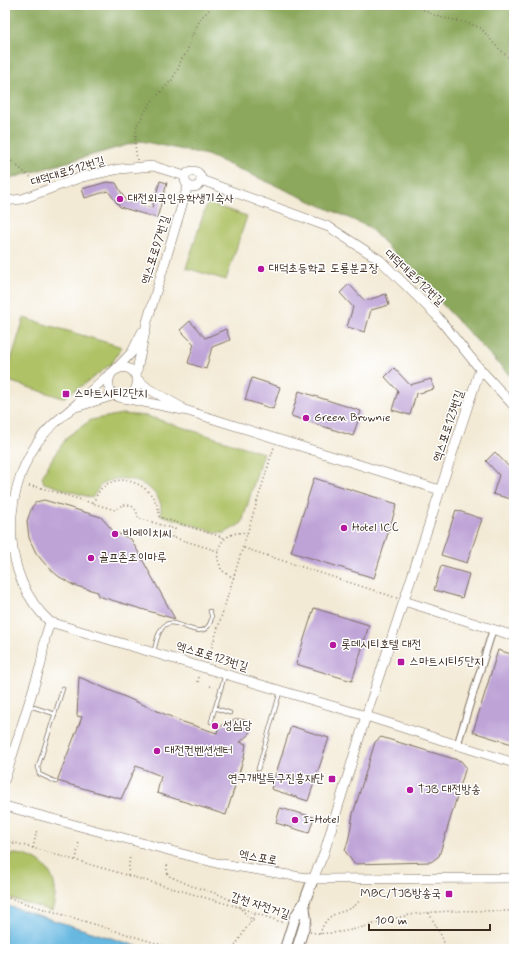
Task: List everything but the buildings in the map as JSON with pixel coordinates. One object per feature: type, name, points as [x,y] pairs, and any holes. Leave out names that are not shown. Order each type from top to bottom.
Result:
[{"type":"main road","points":[[285,949],[295,917],[304,903],[313,879]]},
{"type":"main road","points":[[297,949],[306,920],[304,903]]},
{"type":"street","name":"대덕대로512번길","points":[[5,201],[22,199],[82,177],[119,169],[153,166],[185,176]]},
{"type":"street","points":[[194,171],[200,175],[201,180],[196,186],[188,185],[185,181],[185,176],[189,172],[194,171]]},
{"type":"street","name":"대덕대로512번길","points":[[201,180],[329,227],[380,260],[436,315],[480,369],[514,406]]},
{"type":"street","name":"엑스포로97번길","points":[[147,322],[188,185]]},
{"type":"street","points":[[5,779],[41,664],[50,622],[41,614],[26,590],[17,569],[12,551],[11,528],[18,483],[27,461],[37,443],[55,422],[73,408],[132,352],[147,322]]},
{"type":"street","points":[[73,408],[119,396],[129,396],[136,390],[147,322]]},
{"type":"street","points":[[112,372],[124,368],[133,372],[149,389],[188,411]]},
{"type":"street","name":"엑스포로123번길","points":[[313,879],[324,853],[366,716],[480,369]]},
{"type":"street","points":[[112,372],[108,383],[111,392],[119,396],[188,411],[440,490]]},
{"type":"street","points":[[404,601],[514,636]]},
{"type":"street","name":"엑스포로123번길","points":[[50,622],[366,716],[514,763]]},
{"type":"street","points":[[457,746],[493,629]]},
{"type":"street","name":"엑스포로","points":[[5,806],[216,863],[313,879],[514,878]]},
{"type":"lane","points":[[153,653],[160,633],[166,624],[175,624],[196,630],[202,630],[210,624],[212,615],[210,611]]},
{"type":"lane","points":[[211,722],[225,674]]},
{"type":"lane","points":[[56,782],[39,774],[38,767],[63,688]]},
{"type":"lane","points":[[258,768],[280,690]]},
{"type":"lane","points":[[28,706],[55,714]]},
{"type":"lane","points":[[215,708],[230,713]]},
{"type":"path","points":[[140,167],[135,145],[136,125],[161,90],[172,80],[179,67],[180,60],[187,52],[192,36],[201,18],[214,5]]},
{"type":"path","points":[[412,5],[439,18],[464,22],[481,28],[495,45],[514,62]]},
{"type":"path","points":[[439,18],[439,13],[444,5]]},
{"type":"path","points":[[5,156],[46,190]]},
{"type":"path","points":[[206,657],[211,650],[275,446]]},
{"type":"path","points":[[93,503],[102,488],[110,483],[119,481],[137,483],[151,495],[157,503],[159,517],[225,538]]},
{"type":"path","points":[[29,486],[38,487],[115,510],[121,506],[128,505],[134,508],[138,513],[138,518],[175,529],[172,537],[218,551]]},
{"type":"path","points":[[234,578],[222,570],[218,551],[222,541],[225,538],[240,532],[248,533]]},
{"type":"path","points":[[244,548],[404,601]]},
{"type":"path","points":[[198,682],[199,677]]},
{"type":"path","points":[[210,686],[214,687]]},
{"type":"path","points":[[33,848],[38,829]]},
{"type":"path","name":"갑천 자전거길","points":[[5,840],[241,908],[290,925]]},
{"type":"path","points":[[76,860],[79,841]]},
{"type":"path","points":[[5,853],[15,843]]},
{"type":"path","points":[[128,875],[130,855]]},
{"type":"path","points":[[167,865],[167,872],[169,876],[192,886],[218,894],[234,902],[254,922]]},
{"type":"path","points":[[5,897],[174,949]]},
{"type":"path","points":[[320,934],[325,922],[330,916],[354,907],[358,903],[358,899]]},
{"type":"path","points":[[304,930],[320,934],[335,932],[401,917],[429,913],[514,911]]},
{"type":"path","points":[[233,949],[256,913]]},
{"type":"path","points":[[429,913],[442,937],[446,949]]},
{"type":"green space","points":[[5,5],[514,5],[514,380],[369,227],[207,155],[141,141],[5,180]]},
{"type":"green space","points":[[207,203],[247,216],[226,280],[186,268]]},
{"type":"green space","points":[[24,318],[122,347],[112,363],[89,381],[63,398],[5,380]]},
{"type":"green space","name":"골프존조이마루","points":[[122,414],[147,416],[263,453],[242,523],[225,533],[218,533],[161,515],[161,505],[152,490],[136,481],[117,479],[108,481],[101,485],[92,498],[44,483],[42,477],[53,457],[68,436],[91,420]]},
{"type":"green space","points":[[13,854],[28,856],[35,859],[51,874],[55,892],[55,900],[52,911],[5,897],[5,855]]},
{"type":"water","points":[[5,905],[146,949],[5,949]]},
{"type":"place","name":"대전외국인유학생기숙사","points":[[120,199]]},
{"type":"place","name":"대덕초등학교 도룡분교장","points":[[261,269]]},
{"type":"place","name":"스마트시티2단지","points":[[66,394]]},
{"type":"place","name":"Green Brownie","points":[[306,418]]},
{"type":"place","name":"Hotel ICC","points":[[344,528]]},
{"type":"place","name":"비에이치씨","points":[[115,534]]},
{"type":"place","name":"골프존조이마루","points":[[91,558]]},
{"type":"place","name":"롯데시티호텔 대전","points":[[333,645]]},
{"type":"place","name":"스마트시티5단지","points":[[401,662]]},
{"type":"place","name":"성심당","points":[[215,726]]},
{"type":"place","name":"대전컨벤션센터","points":[[157,751]]},
{"type":"place","name":"연구개발특구진흥재단","points":[[332,779]]},
{"type":"place","name":"TJB 대전방송","points":[[410,790]]},
{"type":"place","name":"I-Hotel","points":[[295,820]]},
{"type":"place","name":"MBC/TJB방송국","points":[[449,894]]}]
